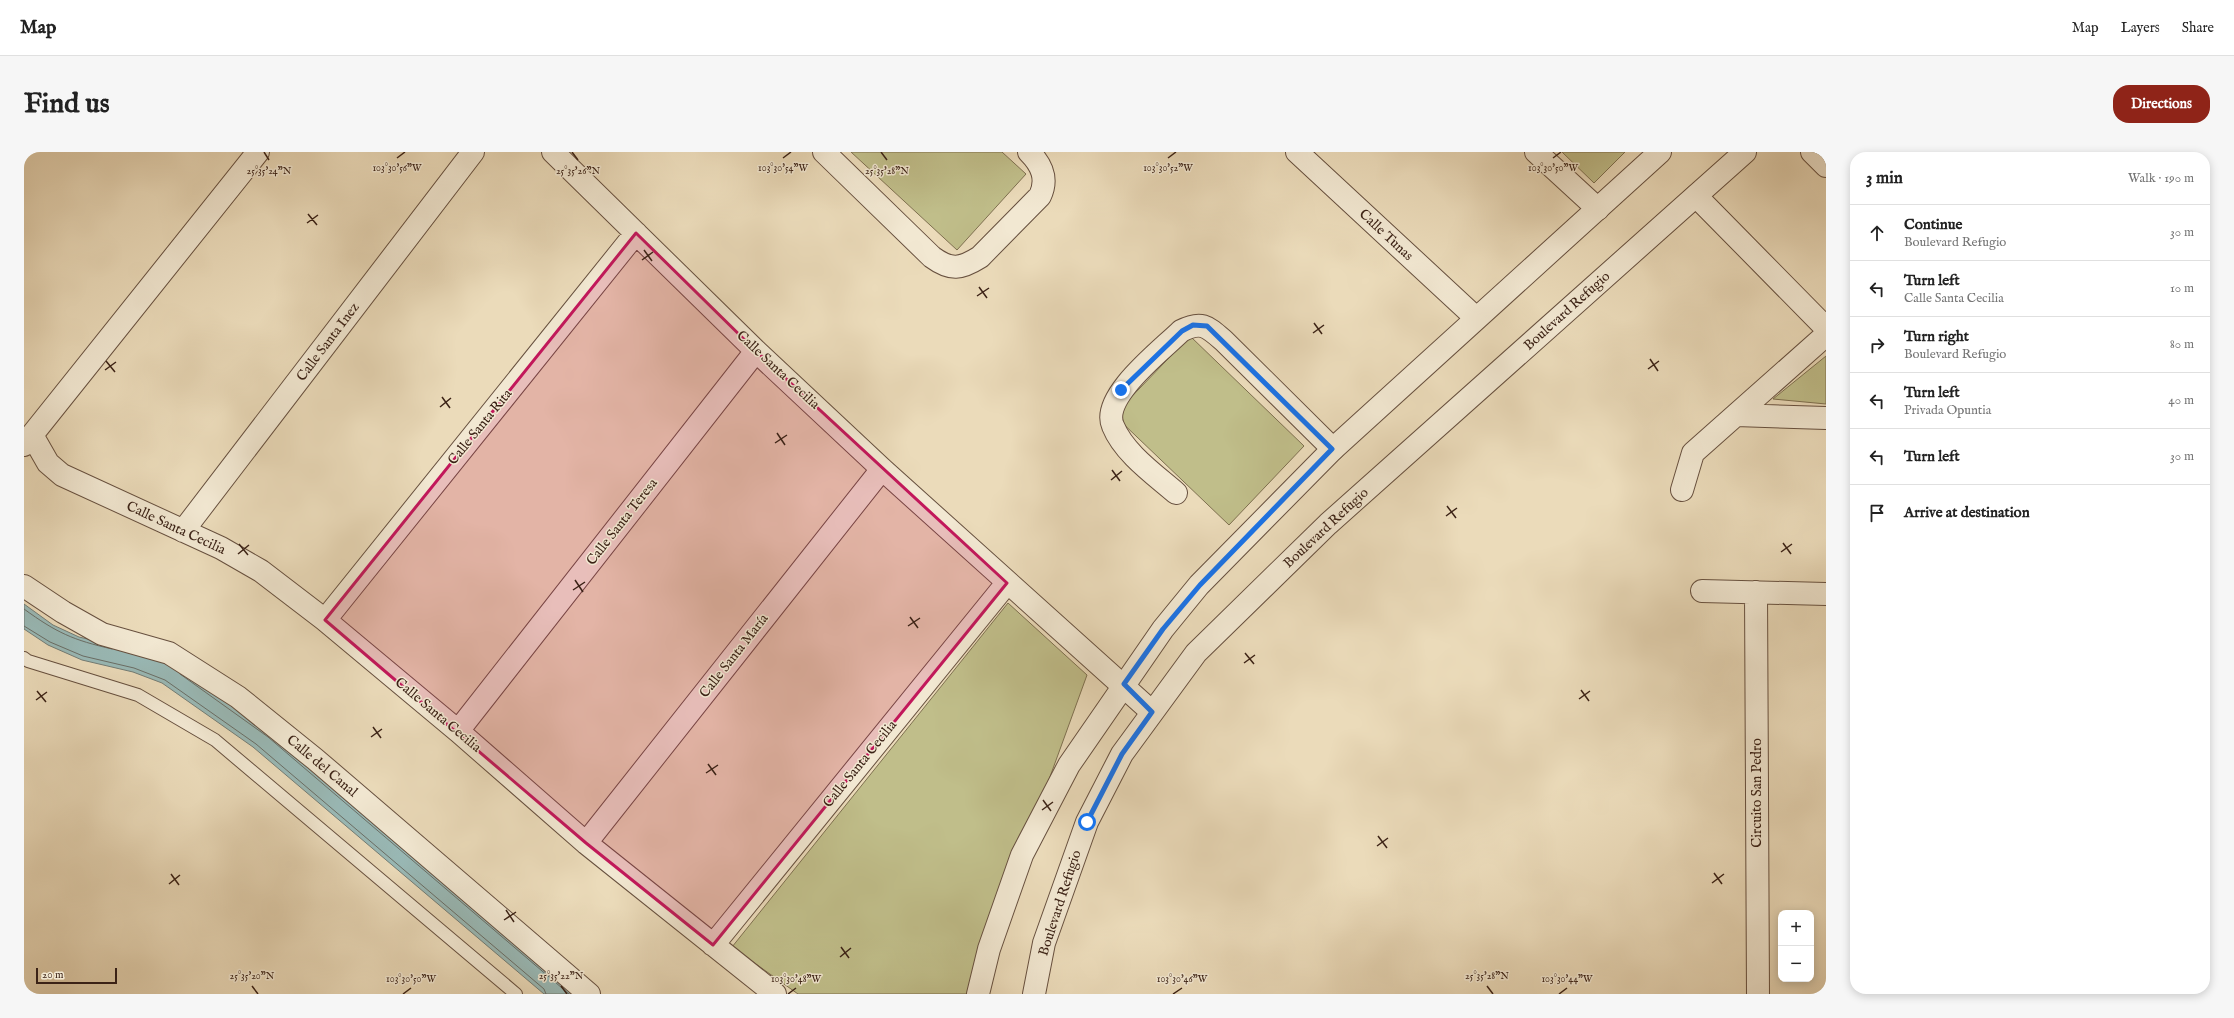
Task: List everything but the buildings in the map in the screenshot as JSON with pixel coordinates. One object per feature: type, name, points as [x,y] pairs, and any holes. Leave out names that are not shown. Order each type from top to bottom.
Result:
[{"type":"street","name":"Calle Santa Cecilia","points":[[258,152],[28,440],[48,463],[62,476],[221,548],[261,571],[325,620],[458,731],[586,843],[775,994]]},
{"type":"street","name":"Calle Santa Inez","points":[[183,531],[473,152]]},
{"type":"street","name":"Calle Santa Cecilia","points":[[553,152],[756,351],[882,469],[1007,583],[1124,684],[1152,712]]},
{"type":"street","points":[[824,152],[932,257],[944,266],[950,267],[969,264],[980,257],[1040,196],[1045,186],[1044,176],[1041,168],[1029,152]]},
{"type":"street","name":"Calle Tunas","points":[[1297,152],[1476,318]]},
{"type":"street","points":[[1536,152],[1598,209]]},
{"type":"street","points":[[978,994],[989,949],[1022,855],[1069,765],[1163,629],[1200,585],[1332,449],[1660,152]]},
{"type":"street","name":"Boulevard Refugio","points":[[1034,994],[1044,943],[1087,822],[1122,754],[1196,653],[1328,524],[1745,152]]},
{"type":"street","points":[[1812,152],[1826,166]]},
{"type":"street","points":[[1696,196],[1826,328]]},
{"type":"street","name":"Calle Santa Rita","points":[[325,620],[636,233]]},
{"type":"street","points":[[1176,493],[1125,445],[1112,426],[1112,409],[1121,390],[1182,331],[1193,325],[1207,326],[1332,449]]},
{"type":"street","points":[[1682,490],[1693,453],[1826,335]]},
{"type":"street","name":"Calle Santa Teresa","points":[[458,731],[756,351]]},
{"type":"street","points":[[1736,415],[1826,418]]},
{"type":"street","name":"Calle Santa María","points":[[586,843],[882,469]]},
{"type":"street","name":"Calle Santa Cecilia","points":[[713,945],[1007,583]]},
{"type":"street","name":"Calle del Canal","points":[[24,586],[63,612],[102,634],[169,653],[238,697],[315,759],[589,994]]},
{"type":"street","points":[[1702,591],[1826,594]]},
{"type":"street","name":"Circuito San Pedro","points":[[1756,592],[1758,994]]},
{"type":"lane","points":[[24,658],[28,661],[138,694],[215,740],[516,994]]},
{"type":"highlighted area","points":[[636,233],[756,351],[1007,583],[713,945],[586,843],[325,620]]},
{"type":"shaded area","points":[[851,152],[1002,152],[1026,174],[957,250]]},
{"type":"shaded area","points":[[1562,152],[1625,152],[1594,183]]},
{"type":"shaded area","points":[[1190,336],[1304,446],[1229,525],[1114,415]]},
{"type":"shaded area","points":[[1826,356],[1826,404],[1773,399]]},
{"type":"shaded area","points":[[1008,603],[1087,675],[971,994],[798,994],[732,947]]},
{"type":"water","points":[[24,604],[53,625],[79,637],[138,651],[175,666],[270,733],[575,994],[544,994],[253,747],[162,683],[133,672],[82,660],[48,645],[24,629]]},
{"type":"route","points":[[1087,822],[1122,754],[1152,712],[1124,684],[1163,629],[1200,585],[1332,449],[1224,341],[1207,326],[1193,325],[1182,331],[1121,390]]}]
